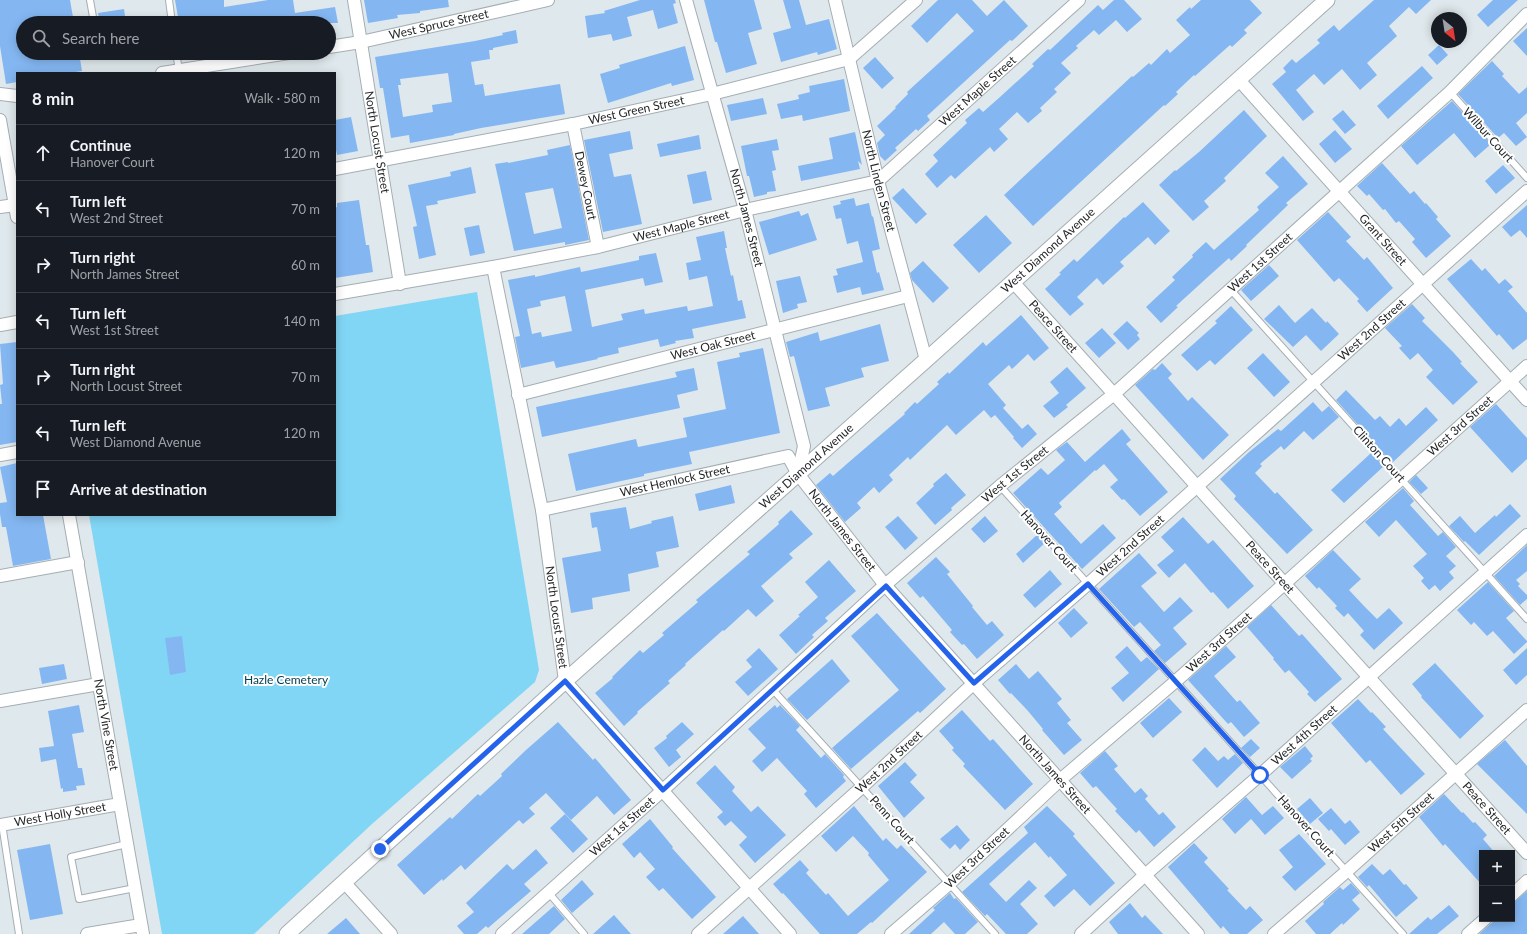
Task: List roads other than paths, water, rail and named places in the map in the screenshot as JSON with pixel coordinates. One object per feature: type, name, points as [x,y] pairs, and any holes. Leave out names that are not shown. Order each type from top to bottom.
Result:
[{"type":"street","name":"North Locust Street","points":[[354,0],[400,284]]},
{"type":"street","name":"West Spruce Street","points":[[336,46],[361,42],[548,0]]},
{"type":"street","name":"North James Street","points":[[686,0],[745,210],[804,446],[798,474],[886,586],[1198,934]]},
{"type":"street","name":"North Linden Street","points":[[835,0],[878,181],[926,360]]},
{"type":"street","name":"West Green Street","points":[[336,169],[573,124],[712,94],[849,59],[916,0]]},
{"type":"street","name":"West Maple Street","points":[[336,294],[400,284],[598,247],[745,210],[878,181],[1079,0]]},
{"type":"street","name":"West Diamond Avenue","points":[[287,934],[565,681],[1239,80],[1326,0]]},
{"type":"street","name":"West 1st Street","points":[[502,934],[663,790],[886,586],[1000,486],[1114,394],[1450,92],[1527,14]]},
{"type":"street","points":[[167,72],[243,60]]},
{"type":"street","name":"Grant Street","points":[[1239,80],[1527,400]]},
{"type":"street","points":[[0,94],[16,96]]},
{"type":"street","points":[[0,120],[16,211],[0,207]]},
{"type":"street","name":"Dewey Court","points":[[573,124],[598,247]]},
{"type":"street","name":"West 2nd Street","points":[[698,934],[862,787],[974,683],[1088,584],[1527,191]]},
{"type":"street","name":"North Locust Street","points":[[493,267],[542,510],[565,681],[790,934]]},
{"type":"street","name":"Peace Street","points":[[1013,282],[1527,853]]},
{"type":"street","name":"West Oak Street","points":[[518,395],[908,296]]},
{"type":"street","points":[[0,326],[16,322]]},
{"type":"street","name":"West 3rd Street","points":[[891,934],[950,884],[1060,780],[1176,681],[1527,366]]},
{"type":"street","points":[[0,455],[16,452]]},
{"type":"street","name":"West Hemlock Street","points":[[542,510],[788,456],[798,474]]},
{"type":"street","name":"North Vine Street","points":[[69,516],[142,929]]},
{"type":"street","name":"West 4th Street","points":[[1081,934],[1145,875],[1260,775],[1527,535]]},
{"type":"street","points":[[0,576],[78,562]]},
{"type":"street","points":[[0,701],[99,684]]},
{"type":"street","name":"West 5th Street","points":[[1274,934],[1347,872],[1527,710]]},
{"type":"street","name":"West Holly Street","points":[[1,825],[120,804]]},
{"type":"street","points":[[1515,892],[1527,881]]},
{"type":"street","points":[[344,882],[391,934]]},
{"type":"street","points":[[1468,934],[1482,922]]},
{"type":"street","points":[[86,934],[142,929]]},
{"type":"lane","points":[[90,0],[92,16]]},
{"type":"lane","points":[[169,0],[171,16]]},
{"type":"lane","points":[[177,60],[178,70]]},
{"type":"lane","name":"Wilbur Court","points":[[1450,92],[1527,178]]},
{"type":"lane","name":"Clinton Court","points":[[1230,289],[1527,619]]},
{"type":"lane","name":"Hanover Court","points":[[1000,486],[1403,934]]},
{"type":"lane","name":"Penn Court","points":[[772,689],[994,934]]},
{"type":"lane","points":[[1,825],[19,934]]},
{"type":"lane","points":[[127,844],[71,857],[79,899],[135,888]]},
{"type":"lane","points":[[548,892],[584,934]]},
{"type":"park label","name":"Hazle Cemetery","points":[[286,680]]}]
